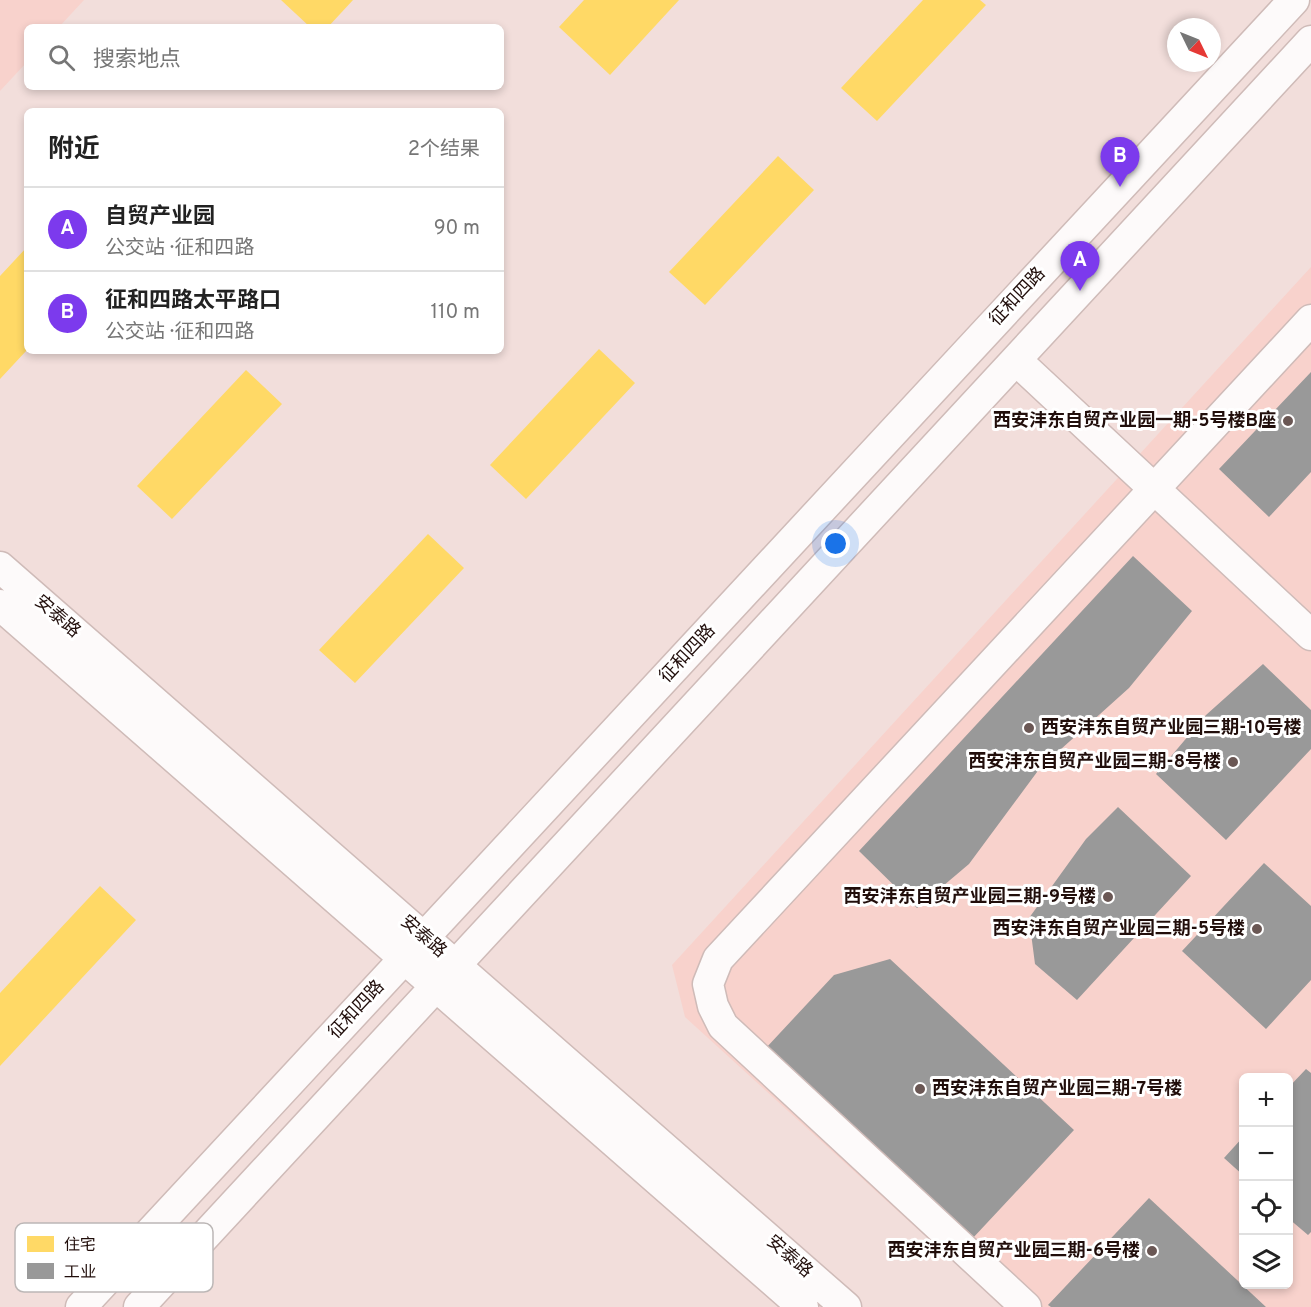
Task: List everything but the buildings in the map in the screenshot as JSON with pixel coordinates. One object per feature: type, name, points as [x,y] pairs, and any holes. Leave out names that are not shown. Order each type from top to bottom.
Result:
[{"type":"street","name":"征和四路","points":[[159,1223],[1294,0]]},
{"type":"street","points":[[213,1227],[1311,41]]},
{"type":"street","points":[[1026,1307],[723,1026],[713,1006],[708,984],[717,959],[1311,320]]},
{"type":"street","points":[[1016,360],[1311,634]]},
{"type":"street","name":"安泰路","points":[[0,567],[803,1307]]},
{"type":"street","name":"安泰路","points":[[0,605],[415,948]]},
{"type":"street","name":"安泰路","points":[[446,976],[846,1307]]},
{"type":"street","name":"征和四路","points":[[81,1307],[95,1292]]},
{"type":"street","points":[[139,1307],[153,1292]]},
{"type":"shaded area","points":[[0,0],[84,0],[62,24],[24,24],[24,65],[0,91]]},
{"type":"shaded area","points":[[1311,267],[1311,1307],[1003,1307],[685,1017],[672,965]]},
{"type":"place","name":"征和四路太平路口","points":[[1120,187]]},
{"type":"place","name":"自贸产业园","points":[[1080,291]]},
{"type":"place","name":"西安沣东自贸产业园一期-5号楼B座","points":[[1288,421]]},
{"type":"place","name":"西安沣东自贸产业园三期-10号楼","points":[[1029,728]]},
{"type":"place","name":"西安沣东自贸产业园三期-8号楼","points":[[1233,762]]},
{"type":"place","name":"西安沣东自贸产业园三期-9号楼","points":[[1108,897]]},
{"type":"place","name":"西安沣东自贸产业园三期-5号楼","points":[[1257,929]]},
{"type":"place","name":"西安沣东自贸产业园三期-7号楼","points":[[920,1089]]},
{"type":"place","name":"西安沣东自贸产业园三期-6号楼","points":[[1152,1251]]}]
